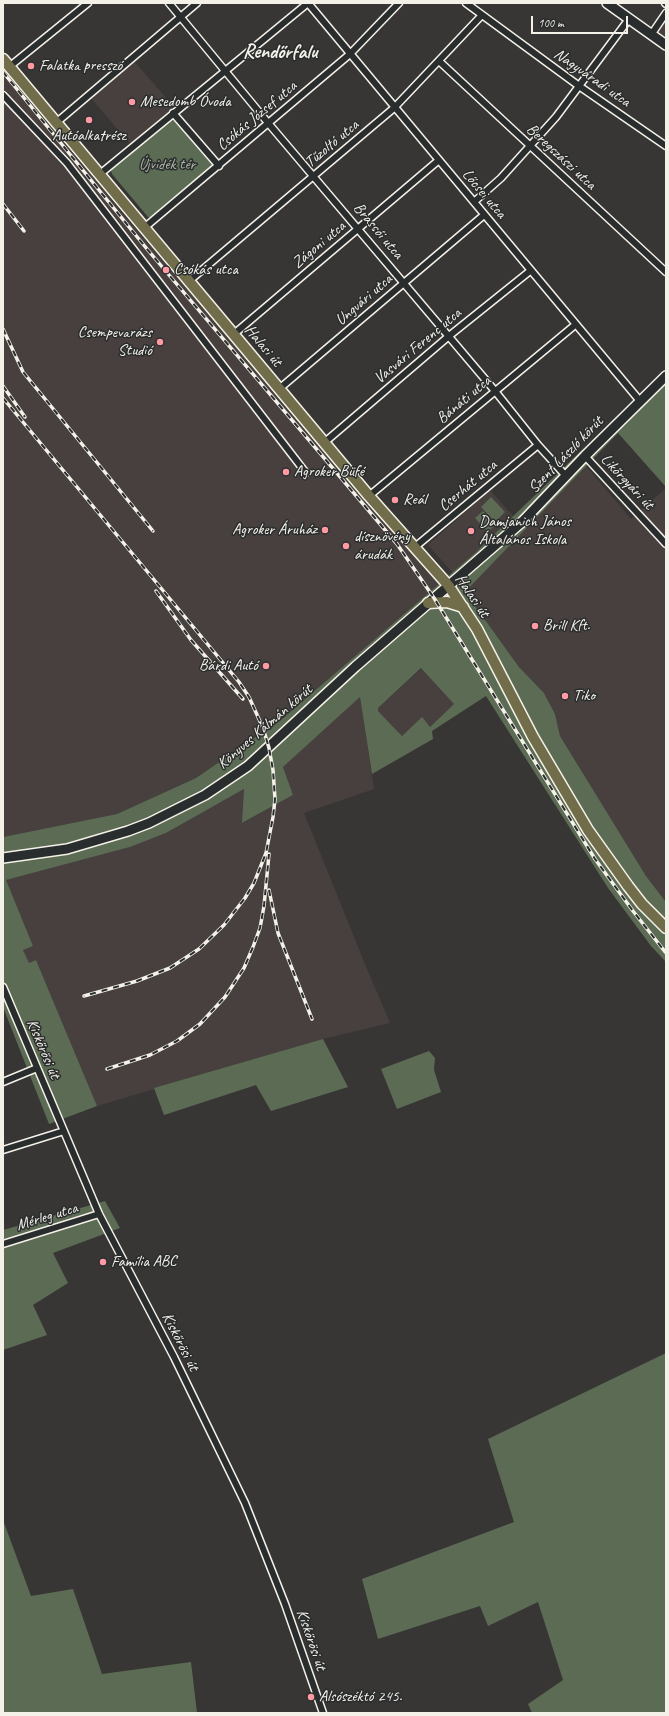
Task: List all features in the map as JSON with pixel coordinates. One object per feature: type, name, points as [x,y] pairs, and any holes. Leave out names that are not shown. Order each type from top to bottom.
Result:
[{"type":"main road","name":"Halasi út","points":[[6,63],[369,496],[448,585],[463,607],[492,658],[533,737],[588,830],[642,904],[666,928]]},
{"type":"main road","points":[[428,603],[447,602],[463,607]]},
{"type":"street","points":[[6,63],[88,3]]},
{"type":"street","name":"Brassói utca","points":[[169,3],[269,124],[495,391],[538,445],[566,476]]},
{"type":"street","points":[[57,122],[197,3]]},
{"type":"street","points":[[100,174],[308,3]]},
{"type":"street","name":"Lőcsei utca","points":[[308,3],[640,402]]},
{"type":"street","name":"Csókás József utca","points":[[144,228],[269,124],[350,54],[399,3]]},
{"type":"street","name":"Nagyváradi utca","points":[[466,3],[579,86],[666,146]]},
{"type":"street","points":[[607,3],[666,46]]},
{"type":"street","points":[[651,35],[666,13]]},
{"type":"street","name":"Tűzoltó utca","points":[[189,281],[394,108],[482,15]]},
{"type":"street","points":[[474,202],[501,178],[556,117],[629,19]]},
{"type":"street","name":"Beregszászi utca","points":[[439,61],[666,272]]},
{"type":"street","points":[[3,95],[71,169],[306,472]]},
{"type":"street","points":[[173,113],[219,166]]},
{"type":"street","name":"Zágoni utca","points":[[234,334],[439,160]]},
{"type":"street","name":"Ungvári utca","points":[[279,389],[484,215]]},
{"type":"street","name":"Vasvári Ferenc utca","points":[[324,442],[449,336],[530,270]]},
{"type":"street","name":"Bánáti utca","points":[[369,496],[575,325]]},
{"type":"street","name":"Szent László körút","points":[[448,585],[523,521],[585,456],[666,376]]},
{"type":"street","name":"Cserhát utca","points":[[415,547],[538,445]]},
{"type":"street","name":"Likőrgyári út","points":[[585,456],[666,544]]},
{"type":"street","name":"Könyves Kálmán körút","points":[[3,858],[68,848],[128,831],[149,823],[204,795],[248,766],[448,585]]},
{"type":"street","name":"Kiskőrösi út","points":[[3,987],[6,1004],[37,1068],[99,1214],[184,1377],[245,1503],[285,1604],[322,1713]]},
{"type":"street","points":[[3,1082],[37,1068]]},
{"type":"street","points":[[3,1150],[64,1131]]},
{"type":"street","name":"Mérleg utca","points":[[3,1244],[99,1214]]},
{"type":"shaded area","points":[[666,12],[666,41],[652,31]]},
{"type":"shaded area","points":[[3,60],[118,208],[439,584],[282,719],[196,778],[117,814],[3,837]]},
{"type":"shaded area","name":"Mesedomb Óvoda","points":[[134,61],[174,107],[130,144],[91,98]]},
{"type":"shaded area","points":[[586,466],[631,519],[666,488],[666,900],[646,876],[560,736],[555,714],[544,693],[519,667],[465,592]]},
{"type":"shaded area","name":"Damjanich János Általános Iskola","points":[[490,490],[514,517],[453,573],[428,545]]},
{"type":"shaded area","points":[[422,668],[454,704],[430,727],[402,736],[378,711],[378,708]]},
{"type":"shaded area","points":[[360,697],[374,789],[304,813],[390,1023],[323,1039],[97,1106],[36,960],[29,963],[22,950],[33,946],[5,880],[130,847],[166,833],[244,789],[243,823],[293,795],[283,767]]},
{"type":"green space","name":"Újvidék tér","points":[[171,120],[177,122],[214,163],[214,167],[152,218],[148,217],[112,174],[111,170]]},
{"type":"green space","points":[[666,369],[666,487],[618,433],[465,592],[519,667],[544,693],[555,714],[560,736],[646,876],[666,902],[666,962],[651,946],[608,888],[486,696],[432,731],[433,739],[372,774],[360,697],[283,767],[293,795],[242,823],[244,789],[166,833],[130,847],[6,880],[33,946],[23,950],[29,963],[36,960],[97,1106],[49,1124],[3,1007],[3,837],[117,814],[196,778],[282,719],[475,553]],"holes":[[[421,668],[454,704],[430,727],[422,717],[402,736],[378,711],[378,708]]]},
{"type":"green space","points":[[491,497],[505,512],[495,522],[481,507]]},
{"type":"green space","points":[[483,511],[495,525],[488,532],[475,518]]},
{"type":"green space","points":[[323,1039],[348,1087],[271,1111],[256,1085],[164,1115],[154,1088]]},
{"type":"green space","points":[[429,1051],[435,1058],[434,1070],[441,1092],[397,1109],[381,1069]]},
{"type":"green space","points":[[105,1201],[120,1228],[53,1253],[68,1283],[33,1305],[47,1335],[3,1350],[3,1230]]},
{"type":"green space","points":[[666,1353],[666,1713],[532,1713],[528,1704],[563,1680],[538,1602],[488,1626],[480,1606],[378,1639],[362,1579],[514,1522],[488,1439]]},
{"type":"green space","points":[[3,1520],[31,1596],[73,1589],[102,1674],[191,1662],[197,1713],[3,1713]]},
{"type":"railway","points":[[3,72],[147,249],[397,544],[434,598],[595,859],[666,953]]},
{"type":"railway","points":[[3,204],[24,231]]},
{"type":"railway","points":[[3,329],[23,372],[153,531]]},
{"type":"railway","points":[[3,386],[25,417]]},
{"type":"railway","points":[[3,398],[239,682],[249,697],[263,728],[269,748],[273,770],[275,799],[266,853],[254,883],[245,898],[224,925],[199,949],[170,968],[137,981],[84,996]]},
{"type":"railway","points":[[156,591],[191,640],[243,699]]},
{"type":"railway","points":[[107,1069],[150,1055],[177,1041],[200,1024],[225,997],[244,968],[260,928],[264,906],[269,854]]},
{"type":"railway","points":[[269,890],[278,933],[312,1019]]},
{"type":"place","name":"Falatka presszó","points":[[31,66]]},
{"type":"place","name":"Mesedomb Óvoda","points":[[132,102]]},
{"type":"place","name":"Autóalkatrész","points":[[89,120]]},
{"type":"place","name":"Csókás utca","points":[[166,270]]},
{"type":"place","name":"Csempevarázs Studió","points":[[160,342]]},
{"type":"place","name":"Agroker Büfé","points":[[286,472]]},
{"type":"place","name":"Reál","points":[[395,500]]},
{"type":"place","name":"Agroker Áruház","points":[[325,530]]},
{"type":"place","name":"Damjanich János Általános Iskola","points":[[471,531]]},
{"type":"place","name":"dísznövény árudák","points":[[346,546]]},
{"type":"place","name":"Brill Kft.","points":[[535,626]]},
{"type":"place","name":"Bárdi Autó","points":[[266,666]]},
{"type":"place","name":"Tiko","points":[[565,696]]},
{"type":"place","name":"Família ABC","points":[[103,1262]]},
{"type":"place","name":"Alsószéktó 245.","points":[[311,1697]]},
{"type":"district","name":"Rendőrfalu","points":[[280,53]]}]
